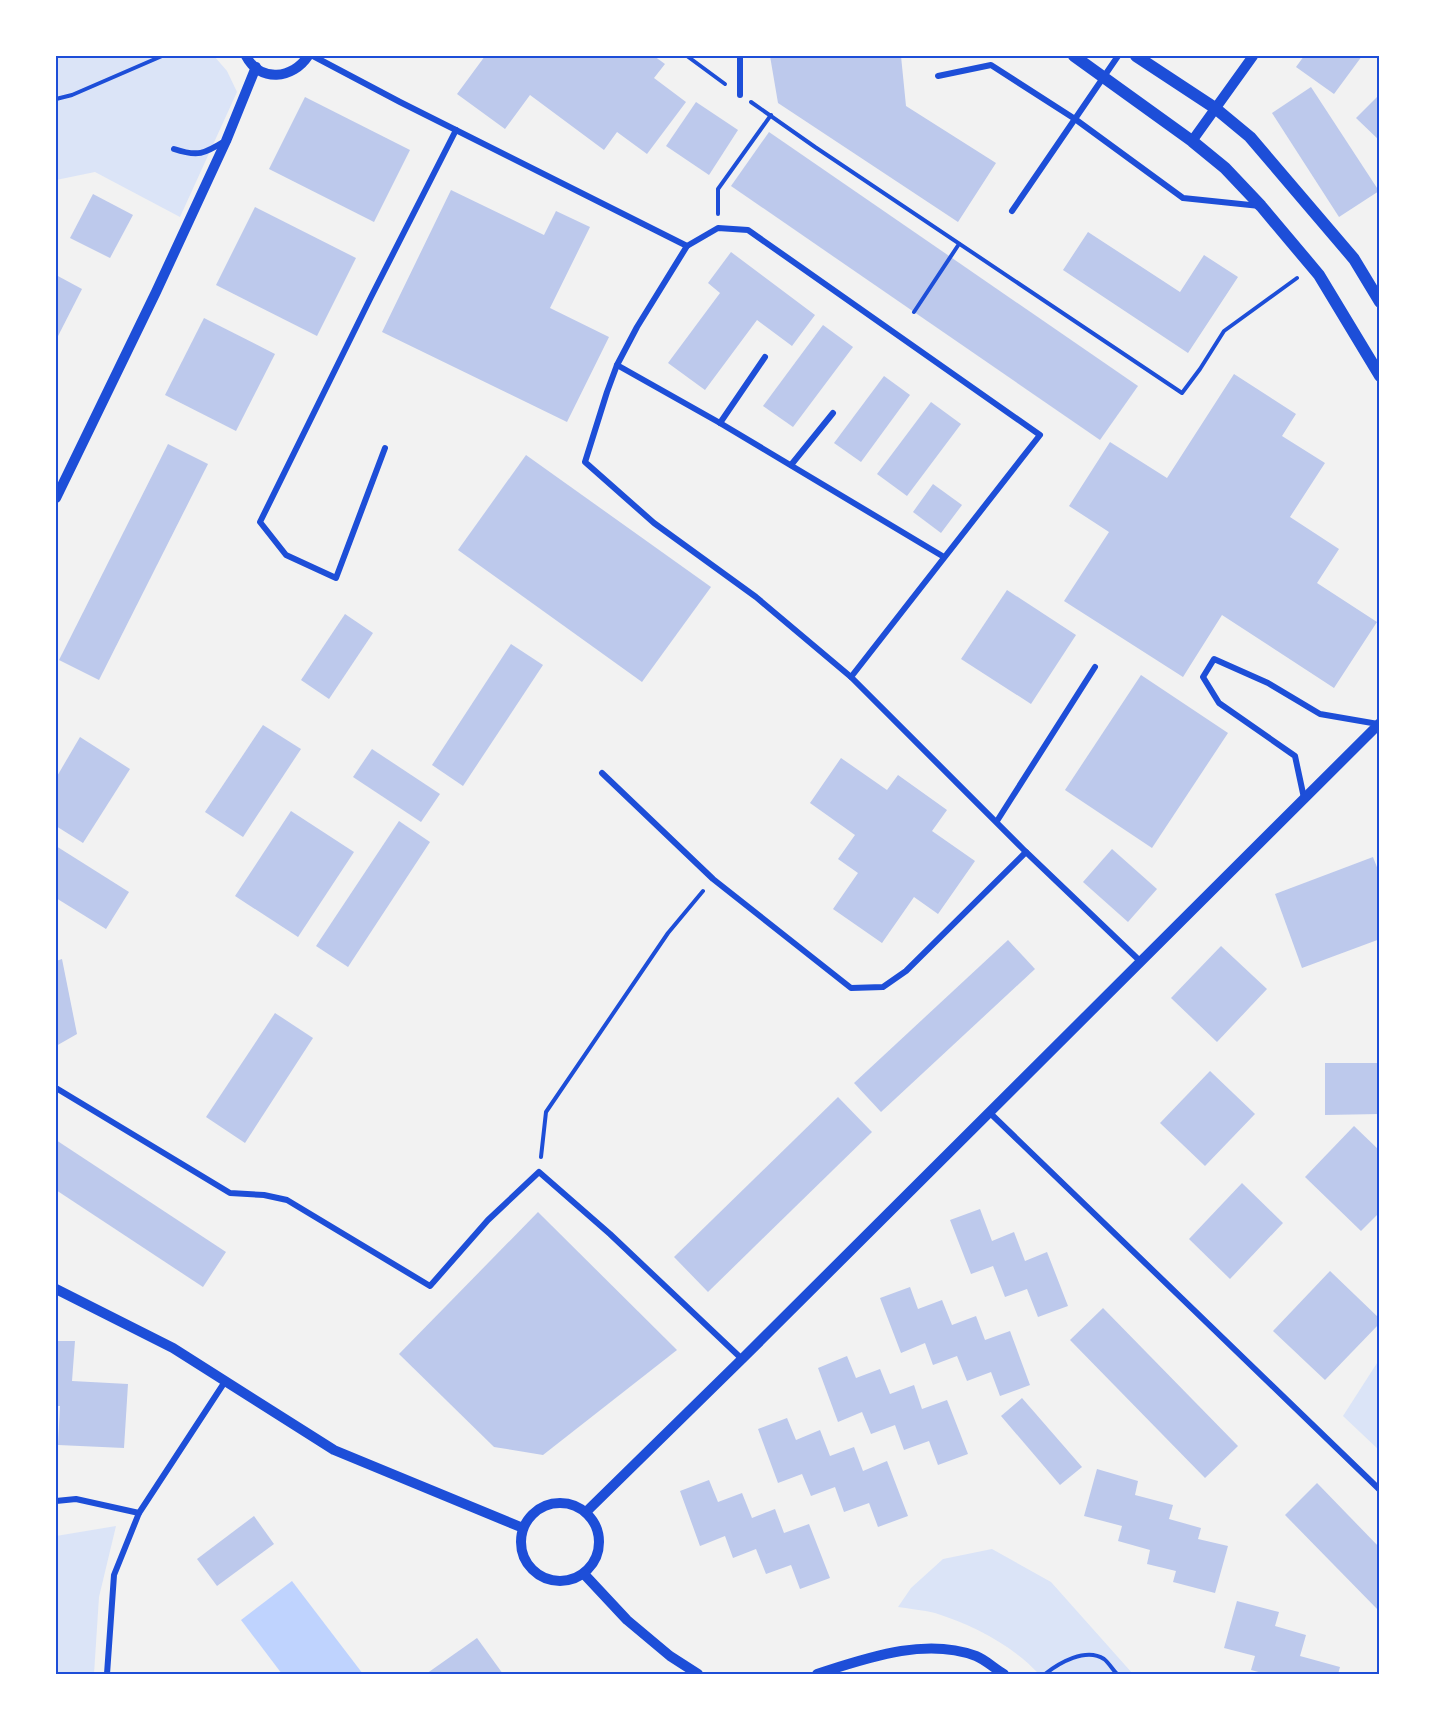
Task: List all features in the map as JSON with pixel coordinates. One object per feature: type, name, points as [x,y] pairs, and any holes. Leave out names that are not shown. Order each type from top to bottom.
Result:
[{"type":"main road","points":[[1074,56],[1192,141],[1225,168],[1261,206],[1319,275],[1380,376]]},
{"type":"main road","points":[[1136,56],[1215,108],[1250,137],[1354,259],[1380,302]]},
{"type":"street","points":[[246,56],[256,68],[275,75],[296,70],[308,56]]},
{"type":"street","points":[[313,56],[687,246]]},
{"type":"street","points":[[740,56],[740,95]]},
{"type":"street","points":[[1012,211],[1118,56]]},
{"type":"street","points":[[1192,141],[1253,56]]},
{"type":"street","points":[[938,76],[991,65],[1075,119],[1183,198],[1261,206]]},
{"type":"street","points":[[56,498],[156,292],[226,141],[256,68]]},
{"type":"street","points":[[385,448],[336,578],[286,555],[260,522],[456,130]]},
{"type":"street","points":[[174,149],[186,153],[205,154],[226,141]]},
{"type":"street","points":[[851,677],[1040,435],[748,230],[718,228],[687,246],[637,327],[617,364],[585,462],[654,523],[756,597],[851,677],[1026,852],[1140,961]]},
{"type":"street","points":[[720,423],[765,357]]},
{"type":"street","points":[[617,364],[944,557]]},
{"type":"street","points":[[791,465],[833,413]]},
{"type":"street","points":[[1304,798],[1295,756],[1219,703],[1203,677],[1214,658],[1268,683],[1320,714],[1379,724]]},
{"type":"street","points":[[997,821],[1095,667]]},
{"type":"street","points":[[586,1512],[1379,724]]},
{"type":"street","points":[[602,772],[713,879],[851,988],[883,987],[906,971],[1026,852]]},
{"type":"street","points":[[56,1088],[230,1193],[264,1195],[287,1200],[430,1286],[488,1220],[539,1172],[610,1234],[742,1359]]},
{"type":"street","points":[[989,1112],[1380,1490]]},
{"type":"street","points":[[56,1289],[173,1348],[334,1450],[523,1528]]},
{"type":"street","points":[[107,1674],[114,1575],[139,1513],[226,1380]]},
{"type":"street","points":[[56,1501],[76,1499],[139,1513]]},
{"type":"street","points":[[556,1503],[577,1506],[586,1512],[595,1523],[599,1536],[599,1550],[594,1563],[584,1574],[565,1581],[545,1579],[536,1574],[524,1558],[521,1548],[523,1528],[529,1518],[546,1505],[556,1503]]},
{"type":"street","points":[[584,1574],[627,1620],[670,1656],[698,1674]]},
{"type":"street","points":[[818,1674],[901,1651],[939,1648],[978,1657],[1004,1674]]},
{"type":"path","points":[[56,99],[72,95],[162,56]]},
{"type":"path","points":[[687,56],[815,147],[1182,393],[1224,331],[1312,266]]},
{"type":"path","points":[[718,228],[718,189],[771,115]]},
{"type":"path","points":[[914,312],[959,244]]},
{"type":"path","points":[[539,1172],[546,1112],[668,933],[713,879]]},
{"type":"path","points":[[1045,1674],[1055,1666],[1086,1654],[1104,1659],[1117,1674]]},
{"type":"shaded area","points":[[56,56],[214,56],[227,71],[237,92],[180,217],[95,172],[56,180]]},
{"type":"shaded area","points":[[1379,1360],[1379,1450],[1343,1416]]},
{"type":"shaded area","points":[[116,1526],[99,1597],[94,1674],[56,1674],[56,1536]]},
{"type":"shaded area","points":[[992,1549],[1051,1582],[1133,1674],[1039,1674],[1017,1654],[977,1630],[935,1613],[898,1607],[911,1588],[943,1559]]},
{"type":"water","points":[[292,1581],[363,1674],[282,1674],[241,1620]]},
{"type":"building","points":[[485,56],[654,56],[665,64],[654,78],[686,102],[647,154],[617,132],[604,150],[530,95],[505,129],[457,94]]},
{"type":"building","points":[[770,56],[901,56],[906,106],[996,163],[958,222],[778,103]]},
{"type":"building","points":[[1304,56],[1362,56],[1334,94],[1296,67]]},
{"type":"building","points":[[1311,87],[1379,191],[1339,217],[1272,113]]},
{"type":"building","points":[[1380,94],[1380,141],[1356,118]]},
{"type":"building","points":[[305,97],[410,150],[374,222],[269,169]]},
{"type":"building","points":[[696,102],[738,130],[709,175],[666,146]]},
{"type":"building","points":[[769,132],[1138,386],[1100,440],[731,186]]},
{"type":"building","points":[[451,190],[544,235],[556,211],[590,227],[550,308],[609,337],[567,422],[382,332]]},
{"type":"building","points":[[93,194],[133,215],[110,258],[70,238]]},
{"type":"building","points":[[255,207],[356,258],[317,336],[216,285]]},
{"type":"building","points":[[1088,232],[1180,292],[1204,255],[1238,277],[1188,353],[1063,270]]},
{"type":"building","points":[[731,252],[815,315],[792,346],[757,320],[705,390],[668,363],[720,293],[708,283]]},
{"type":"building","points":[[56,275],[82,289],[56,340]]},
{"type":"building","points":[[204,318],[275,354],[236,431],[165,395]]},
{"type":"building","points":[[823,325],[853,347],[793,427],[763,406]]},
{"type":"building","points":[[1234,374],[1296,414],[1282,436],[1325,463],[1290,517],[1339,549],[1317,583],[1377,622],[1334,688],[1222,615],[1183,677],[1064,601],[1109,532],[1069,506],[1110,442],[1167,478]]},
{"type":"building","points":[[884,376],[910,395],[861,462],[834,443]]},
{"type":"building","points":[[931,402],[961,424],[907,496],[877,474]]},
{"type":"building","points":[[168,444],[208,464],[99,680],[59,660]]},
{"type":"building","points":[[526,455],[711,587],[642,682],[458,550]]},
{"type":"building","points":[[933,484],[962,505],[941,533],[913,512]]},
{"type":"building","points":[[1007,590],[1076,635],[1031,704],[961,659]]},
{"type":"building","points":[[345,614],[373,633],[329,699],[301,680]]},
{"type":"building","points":[[511,644],[543,665],[463,786],[432,765]]},
{"type":"building","points":[[1141,675],[1228,733],[1152,848],[1065,790]]},
{"type":"building","points":[[263,725],[301,749],[243,837],[205,812]]},
{"type":"building","points":[[80,737],[130,769],[83,843],[56,826],[56,778]]},
{"type":"building","points":[[372,749],[440,794],[421,822],[353,777]]},
{"type":"building","points":[[841,758],[887,790],[898,775],[947,810],[932,831],[975,861],[938,914],[914,897],[882,943],[833,909],[858,873],[838,859],[855,835],[810,803]]},
{"type":"building","points":[[291,811],[354,852],[298,937],[235,896]]},
{"type":"building","points":[[399,821],[430,842],[348,967],[316,946]]},
{"type":"building","points":[[56,846],[129,892],[106,929],[56,898]]},
{"type":"building","points":[[1112,849],[1157,889],[1128,922],[1083,882]]},
{"type":"building","points":[[1373,857],[1380,875],[1380,939],[1302,968],[1275,894]]},
{"type":"building","points":[[1008,940],[1035,969],[881,1112],[854,1083]]},
{"type":"building","points":[[1221,946],[1267,989],[1217,1042],[1171,998]]},
{"type":"building","points":[[62,959],[77,1034],[56,1046],[56,961]]},
{"type":"building","points":[[275,1013],[313,1038],[245,1143],[206,1117]]},
{"type":"building","points":[[1325,1063],[1380,1063],[1380,1114],[1325,1115]]},
{"type":"building","points":[[1210,1071],[1255,1114],[1205,1166],[1160,1123]]},
{"type":"building","points":[[838,1097],[872,1132],[708,1292],[674,1257]]},
{"type":"building","points":[[1354,1126],[1380,1151],[1380,1212],[1361,1231],[1305,1177]]},
{"type":"building","points":[[56,1140],[226,1252],[203,1287],[56,1190]]},
{"type":"building","points":[[1242,1183],[1283,1223],[1230,1279],[1189,1239]]},
{"type":"building","points":[[980,1209],[992,1241],[1014,1232],[1025,1261],[1047,1252],[1068,1306],[1038,1317],[1027,1289],[1005,1297],[993,1266],[971,1274],[950,1220]]},
{"type":"building","points":[[538,1212],[677,1350],[543,1455],[494,1447],[399,1354]]},
{"type":"building","points":[[1330,1271],[1380,1319],[1380,1323],[1325,1380],[1273,1331]]},
{"type":"building","points":[[910,1287],[918,1309],[942,1300],[952,1325],[976,1316],[985,1340],[1010,1331],[1030,1385],[1000,1396],[991,1372],[967,1381],[957,1356],[933,1365],[925,1343],[901,1353],[880,1298]]},
{"type":"building","points":[[1103,1308],[1238,1446],[1205,1478],[1070,1340]]},
{"type":"building","points":[[56,1341],[75,1341],[72,1381],[128,1384],[124,1448],[58,1445],[60,1406],[56,1406]]},
{"type":"building","points":[[847,1356],[856,1378],[880,1369],[890,1394],[914,1385],[922,1409],[947,1400],[968,1454],[938,1465],[929,1441],[904,1450],[895,1425],[871,1434],[862,1412],[838,1422],[818,1368]]},
{"type":"building","points":[[1022,1398],[1082,1467],[1060,1485],[1001,1416]]},
{"type":"building","points":[[787,1418],[796,1440],[820,1430],[830,1456],[854,1447],[863,1471],[887,1461],[908,1516],[878,1527],[869,1503],[844,1512],[835,1487],[811,1496],[802,1474],[778,1483],[758,1429]]},
{"type":"building","points":[[1097,1469],[1138,1481],[1135,1495],[1173,1505],[1169,1519],[1201,1528],[1198,1539],[1228,1546],[1215,1593],[1173,1582],[1176,1571],[1147,1564],[1150,1550],[1118,1541],[1122,1526],[1084,1516]]},
{"type":"building","points":[[709,1480],[718,1502],[742,1493],[752,1518],[775,1509],[784,1533],[809,1524],[830,1578],[800,1589],[791,1565],[766,1574],[756,1549],[733,1558],[725,1536],[700,1546],[680,1491]]},
{"type":"building","points":[[1317,1483],[1380,1548],[1380,1612],[1285,1515]]},
{"type":"building","points":[[254,1516],[274,1544],[217,1586],[197,1559]]},
{"type":"building","points":[[1237,1601],[1279,1612],[1275,1626],[1306,1635],[1300,1656],[1340,1667],[1338,1674],[1266,1674],[1251,1670],[1255,1656],[1224,1648]]},
{"type":"building","points":[[477,1638],[503,1674],[426,1674]]}]
